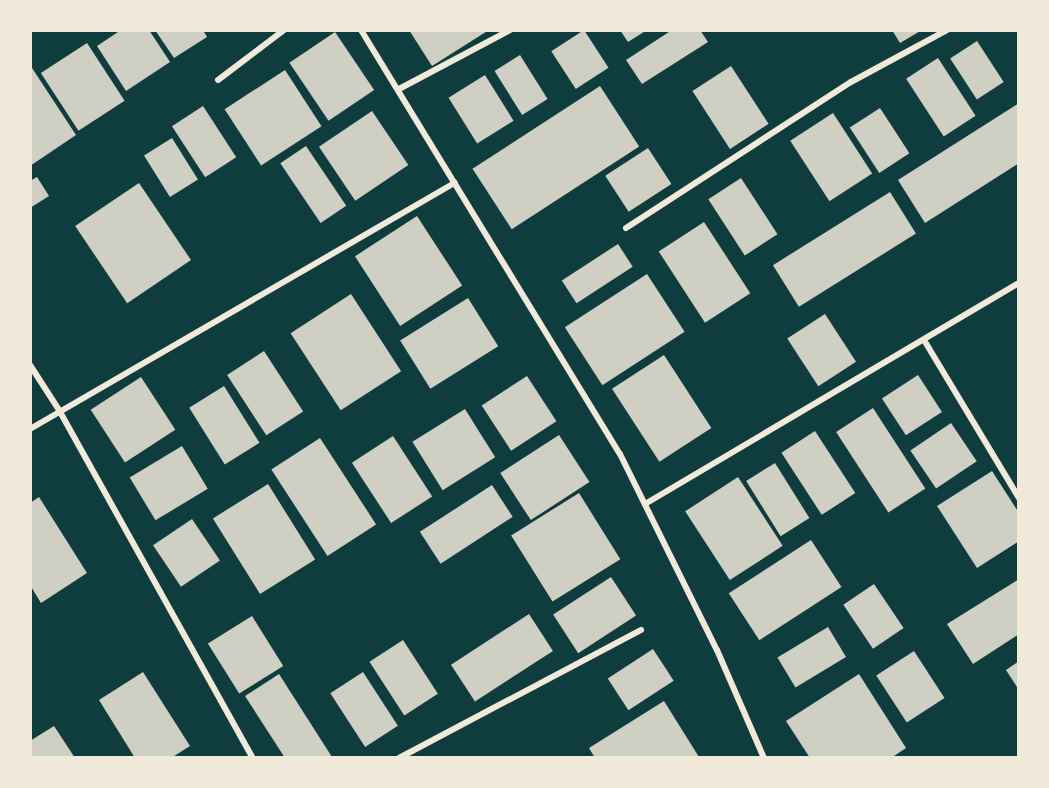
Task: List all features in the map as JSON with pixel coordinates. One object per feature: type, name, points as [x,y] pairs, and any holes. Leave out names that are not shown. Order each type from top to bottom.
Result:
[{"type":"street","points":[[218,80],[284,30]]},
{"type":"street","points":[[361,30],[621,454],[764,758]]},
{"type":"street","points":[[399,89],[510,30]]},
{"type":"street","points":[[626,228],[852,82],[947,30]]},
{"type":"street","points":[[30,429],[59,410],[454,183]]},
{"type":"street","points":[[645,504],[1019,284]]},
{"type":"street","points":[[924,340],[1019,498]]},
{"type":"street","points":[[30,365],[59,410],[253,758]]},
{"type":"street","points":[[399,758],[641,630]]},
{"type":"building","points":[[121,30],[149,30],[170,62],[126,91],[97,46]]},
{"type":"building","points":[[155,30],[203,30],[207,37],[174,58]]},
{"type":"building","points":[[409,30],[489,30],[432,66]]},
{"type":"building","points":[[584,30],[609,68],[576,89],[551,51]]},
{"type":"building","points":[[620,30],[647,30],[628,42]]},
{"type":"building","points":[[672,30],[700,30],[708,42],[642,84],[626,60]]},
{"type":"building","points":[[892,30],[922,30],[900,43]]},
{"type":"building","points":[[335,32],[374,90],[329,121],[289,63]]},
{"type":"building","points":[[977,41],[1004,82],[977,100],[950,58]]},
{"type":"building","points":[[87,43],[125,101],[78,131],[41,73]]},
{"type":"building","points":[[520,55],[548,99],[522,115],[495,71]]},
{"type":"building","points":[[938,58],[976,116],[944,137],[906,79]]},
{"type":"building","points":[[731,66],[769,124],[730,149],[692,91]]},
{"type":"building","points":[[32,68],[76,135],[30,166],[30,69]]},
{"type":"building","points":[[285,70],[321,126],[261,165],[225,109]]},
{"type":"building","points":[[485,75],[514,121],[477,144],[449,98]]},
{"type":"building","points":[[600,86],[639,146],[512,229],[473,169]]},
{"type":"building","points":[[1019,103],[1019,163],[925,223],[898,180]]},
{"type":"building","points":[[203,106],[236,157],[205,177],[172,126]]},
{"type":"building","points":[[880,108],[909,153],[879,173],[850,128]]},
{"type":"building","points":[[372,111],[408,165],[355,201],[319,147]]},
{"type":"building","points":[[833,113],[872,173],[829,201],[790,141]]},
{"type":"building","points":[[172,138],[198,180],[170,197],[144,155]]},
{"type":"building","points":[[306,146],[346,206],[321,223],[280,163]]},
{"type":"building","points":[[648,148],[671,184],[629,212],[605,176]]},
{"type":"building","points":[[37,177],[49,196],[30,208],[30,181]]},
{"type":"building","points":[[741,178],[777,234],[745,255],[708,199]]},
{"type":"building","points":[[139,183],[191,260],[127,303],[75,226]]},
{"type":"building","points":[[890,192],[916,234],[799,307],[773,265]]},
{"type":"building","points":[[417,216],[462,286],[400,326],[355,256]]},
{"type":"building","points":[[704,222],[750,293],[705,323],[659,251]]},
{"type":"building","points":[[618,244],[633,267],[577,303],[562,280]]},
{"type":"building","points":[[647,274],[685,332],[602,385],[565,327]]},
{"type":"building","points":[[351,294],[401,371],[341,410],[291,333]]},
{"type":"building","points":[[468,298],[498,346],[430,389],[400,340]]},
{"type":"building","points":[[825,314],[856,362],[818,386],[787,339]]},
{"type":"building","points":[[264,351],[303,411],[266,435],[227,375]]},
{"type":"building","points":[[664,355],[711,428],[659,462],[612,389]]},
{"type":"building","points":[[918,375],[942,412],[906,435],[882,398]]},
{"type":"building","points":[[527,376],[556,421],[511,451],[482,405]]},
{"type":"building","points":[[141,377],[175,430],[125,463],[91,410]]},
{"type":"building","points":[[224,386],[260,443],[225,465],[189,408]]},
{"type":"building","points":[[873,408],[925,489],[888,512],[836,432]]},
{"type":"building","points":[[465,409],[495,457],[443,490],[412,442]]},
{"type":"building","points":[[951,423],[977,461],[936,489],[910,450]]},
{"type":"building","points":[[815,431],[855,493],[822,515],[781,453]]},
{"type":"building","points":[[559,435],[589,482],[531,520],[500,473]]},
{"type":"building","points":[[393,436],[432,496],[391,523],[352,463]]},
{"type":"building","points":[[320,438],[376,524],[327,556],[271,470]]},
{"type":"building","points":[[182,446],[208,489],[155,520],[130,477]]},
{"type":"building","points":[[775,463],[809,518],[781,536],[746,481]]},
{"type":"building","points":[[992,471],[1019,513],[1019,541],[977,568],[937,506]]},
{"type":"building","points":[[738,477],[783,546],[730,580],[685,511]]},
{"type":"building","points":[[268,484],[315,559],[260,594],[213,518]]},
{"type":"building","points":[[492,485],[513,517],[441,564],[420,532]]},
{"type":"building","points":[[579,493],[620,559],[552,602],[511,535]]},
{"type":"building","points":[[39,497],[87,573],[41,603],[30,585],[30,503]]},
{"type":"building","points":[[192,519],[220,560],[181,587],[153,545]]},
{"type":"building","points":[[811,540],[841,587],[759,640],[729,593]]},
{"type":"building","points":[[611,577],[636,616],[578,653],[553,615]]},
{"type":"building","points":[[1019,579],[1019,634],[973,664],[947,624]]},
{"type":"building","points":[[874,584],[904,628],[873,649],[843,605]]},
{"type":"building","points":[[529,614],[553,651],[475,702],[451,665]]},
{"type":"building","points":[[252,616],[283,666],[239,694],[208,644]]},
{"type":"building","points":[[828,627],[846,657],[795,687],[777,657]]},
{"type":"building","points":[[403,640],[438,694],[404,715],[369,662]]},
{"type":"building","points":[[653,649],[674,681],[628,710],[608,678]]},
{"type":"building","points":[[914,651],[944,698],[907,722],[876,676]]},
{"type":"building","points":[[1019,661],[1019,690],[1006,670]]},
{"type":"building","points":[[143,672],[190,746],[171,758],[135,758],[99,700]]},
{"type":"building","points":[[363,672],[398,726],[365,747],[330,693]]},
{"type":"building","points":[[279,674],[332,757],[285,758],[245,696]]},
{"type":"building","points":[[859,674],[906,748],[891,758],[810,758],[786,721]]},
{"type":"building","points":[[664,701],[699,757],[595,758],[589,748]]},
{"type":"building","points":[[54,726],[75,758],[30,758],[30,741]]}]
